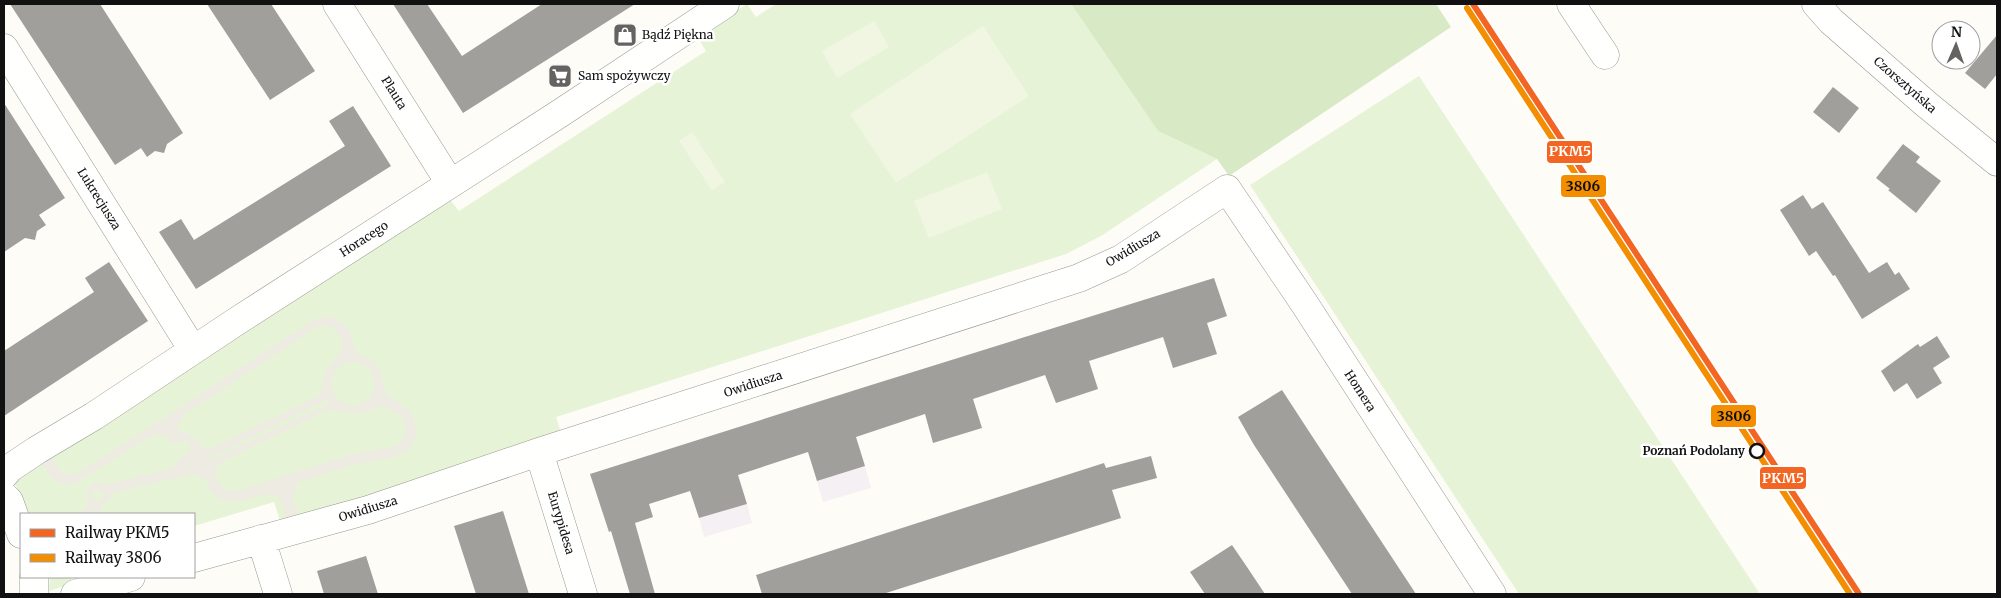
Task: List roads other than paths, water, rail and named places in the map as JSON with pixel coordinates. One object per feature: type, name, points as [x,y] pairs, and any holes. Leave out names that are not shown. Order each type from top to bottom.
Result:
[{"type":"street","name":"Plauta","points":[[337,4],[450,183]]},
{"type":"street","points":[[1571,4],[1605,55]]},
{"type":"street","name":"Czorsztyńska","points":[[1816,4],[1831,21],[1926,104],[1997,162]]},
{"type":"street","name":"Horacego","points":[[4,475],[10,468],[94,416],[450,183],[559,114],[719,5]]},
{"type":"street","name":"Lukrecjusza","points":[[4,48],[193,350]]},
{"type":"street","name":"Owidiusza","points":[[195,558],[368,510],[539,452],[1079,278],[1121,259],[1227,189]]},
{"type":"street","name":"Homera","points":[[1227,189],[1304,303],[1492,594]]},
{"type":"street","name":"Eurypidesa","points":[[539,452],[583,594]]},
{"type":"street","points":[[4,496],[9,501],[20,531]]},
{"type":"street","points":[[261,539],[278,594]]},
{"type":"street","points":[[34,578],[34,594]]},
{"type":"street","points":[[75,594],[128,578]]},
{"type":"rail line","name":"PKM5","points":[[1473,4],[1859,594]]},
{"type":"rail line","name":"3806","points":[[1467,8],[1850,594]]},
{"type":"place","name":"Bądź Piękna","points":[[625,35]]},
{"type":"place","name":"Sam spożywczy","points":[[560,76]]},
{"type":"place","name":"Poznań Podolany","points":[[1757,451]]}]
